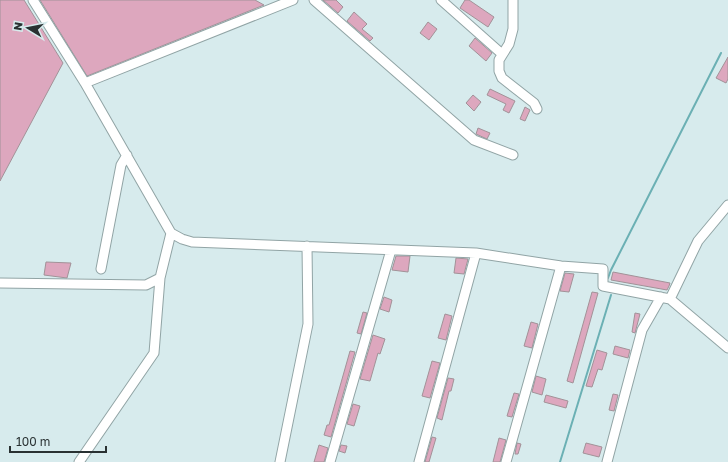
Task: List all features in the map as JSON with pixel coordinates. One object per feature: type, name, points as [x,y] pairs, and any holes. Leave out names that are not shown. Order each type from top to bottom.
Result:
[{"type":"street","points":[[33,0],[85,83],[171,232],[182,239],[192,242],[476,253],[561,266],[603,269],[603,286],[665,298],[728,348]]},
{"type":"street","points":[[85,83],[293,0]]},
{"type":"street","points":[[314,0],[474,140],[513,155]]},
{"type":"street","points":[[441,0],[502,54]]},
{"type":"street","points":[[513,0],[513,29],[509,44],[499,60],[499,71],[502,78],[534,103],[537,109]]},
{"type":"street","points":[[101,269],[121,166],[127,155]]},
{"type":"street","points":[[606,462],[642,330],[665,298],[698,241],[728,205]]},
{"type":"street","points":[[79,462],[154,353],[160,278],[171,232]]},
{"type":"street","points":[[280,462],[308,324],[307,246]]},
{"type":"street","points":[[330,462],[392,250]]},
{"type":"street","points":[[419,462],[476,253]]},
{"type":"street","points":[[506,462],[561,266]]},
{"type":"street","points":[[0,283],[146,284],[160,278]]},
{"type":"building","points":[[0,0],[24,0],[63,63],[0,181]]},
{"type":"building","points":[[40,0],[255,0],[264,5],[87,76]]},
{"type":"building","points":[[323,0],[336,0],[343,7],[338,13]]},
{"type":"building","points":[[465,0],[469,0],[494,17],[488,27],[460,8]]},
{"type":"building","points":[[354,12],[367,24],[362,29],[373,38],[370,41],[347,21]]},
{"type":"building","points":[[428,22],[437,29],[429,40],[420,33]]},
{"type":"building","points":[[475,38],[492,53],[486,61],[469,46]]},
{"type":"building","points":[[728,57],[728,79],[726,83],[716,78]]},
{"type":"building","points":[[490,89],[515,101],[509,113],[503,110],[506,104],[487,95]]},
{"type":"building","points":[[473,95],[481,102],[474,111],[466,103]]},
{"type":"building","points":[[525,107],[530,110],[525,121],[520,119]]},
{"type":"building","points":[[478,128],[490,133],[487,139],[476,134]]},
{"type":"building","points":[[396,256],[410,256],[408,272],[392,270]]},
{"type":"building","points":[[456,258],[468,259],[464,274],[454,273]]},
{"type":"building","points":[[46,262],[71,263],[67,278],[44,275]]},
{"type":"building","points":[[613,272],[670,283],[667,290],[611,280]]},
{"type":"building","points":[[565,273],[574,274],[569,292],[560,291]]},
{"type":"building","points":[[592,292],[598,293],[573,383],[567,381]]},
{"type":"building","points":[[384,297],[392,300],[389,312],[380,309]]},
{"type":"building","points":[[363,312],[367,313],[361,334],[357,333]]},
{"type":"building","points":[[635,313],[640,314],[635,333],[632,332]]},
{"type":"building","points":[[445,314],[452,316],[446,340],[438,338]]},
{"type":"building","points":[[531,322],[538,324],[532,348],[524,346]]},
{"type":"building","points":[[373,335],[385,339],[380,354],[378,353],[370,381],[360,379]]},
{"type":"building","points":[[615,346],[630,350],[628,358],[613,354]]},
{"type":"building","points":[[597,350],[607,353],[602,370],[598,369],[592,387],[586,386]]},
{"type":"building","points":[[350,351],[355,352],[331,437],[324,435],[327,425],[329,425]]},
{"type":"building","points":[[432,361],[440,363],[430,398],[422,396]]},
{"type":"building","points":[[536,376],[546,379],[542,395],[532,392]]},
{"type":"building","points":[[448,378],[454,379],[451,391],[449,391],[442,420],[437,418]]},
{"type":"building","points":[[514,393],[519,394],[512,417],[507,416]]},
{"type":"building","points":[[613,394],[618,395],[614,411],[609,410]]},
{"type":"building","points":[[546,395],[568,401],[566,408],[544,402]]},
{"type":"building","points":[[353,404],[360,406],[354,426],[347,424]]},
{"type":"building","points":[[432,437],[436,438],[429,462],[425,462]]},
{"type":"building","points":[[499,438],[506,440],[500,462],[493,462]]},
{"type":"building","points":[[517,443],[521,444],[518,454],[515,454]]},
{"type":"building","points":[[586,443],[602,447],[599,457],[583,453]]},
{"type":"building","points":[[319,445],[328,448],[324,462],[314,462]]},
{"type":"building","points":[[341,445],[347,446],[345,453],[339,451]]},
{"type":"waterway","points":[[608,278],[721,53]]},
{"type":"waterway","points":[[560,462],[611,295]]}]
